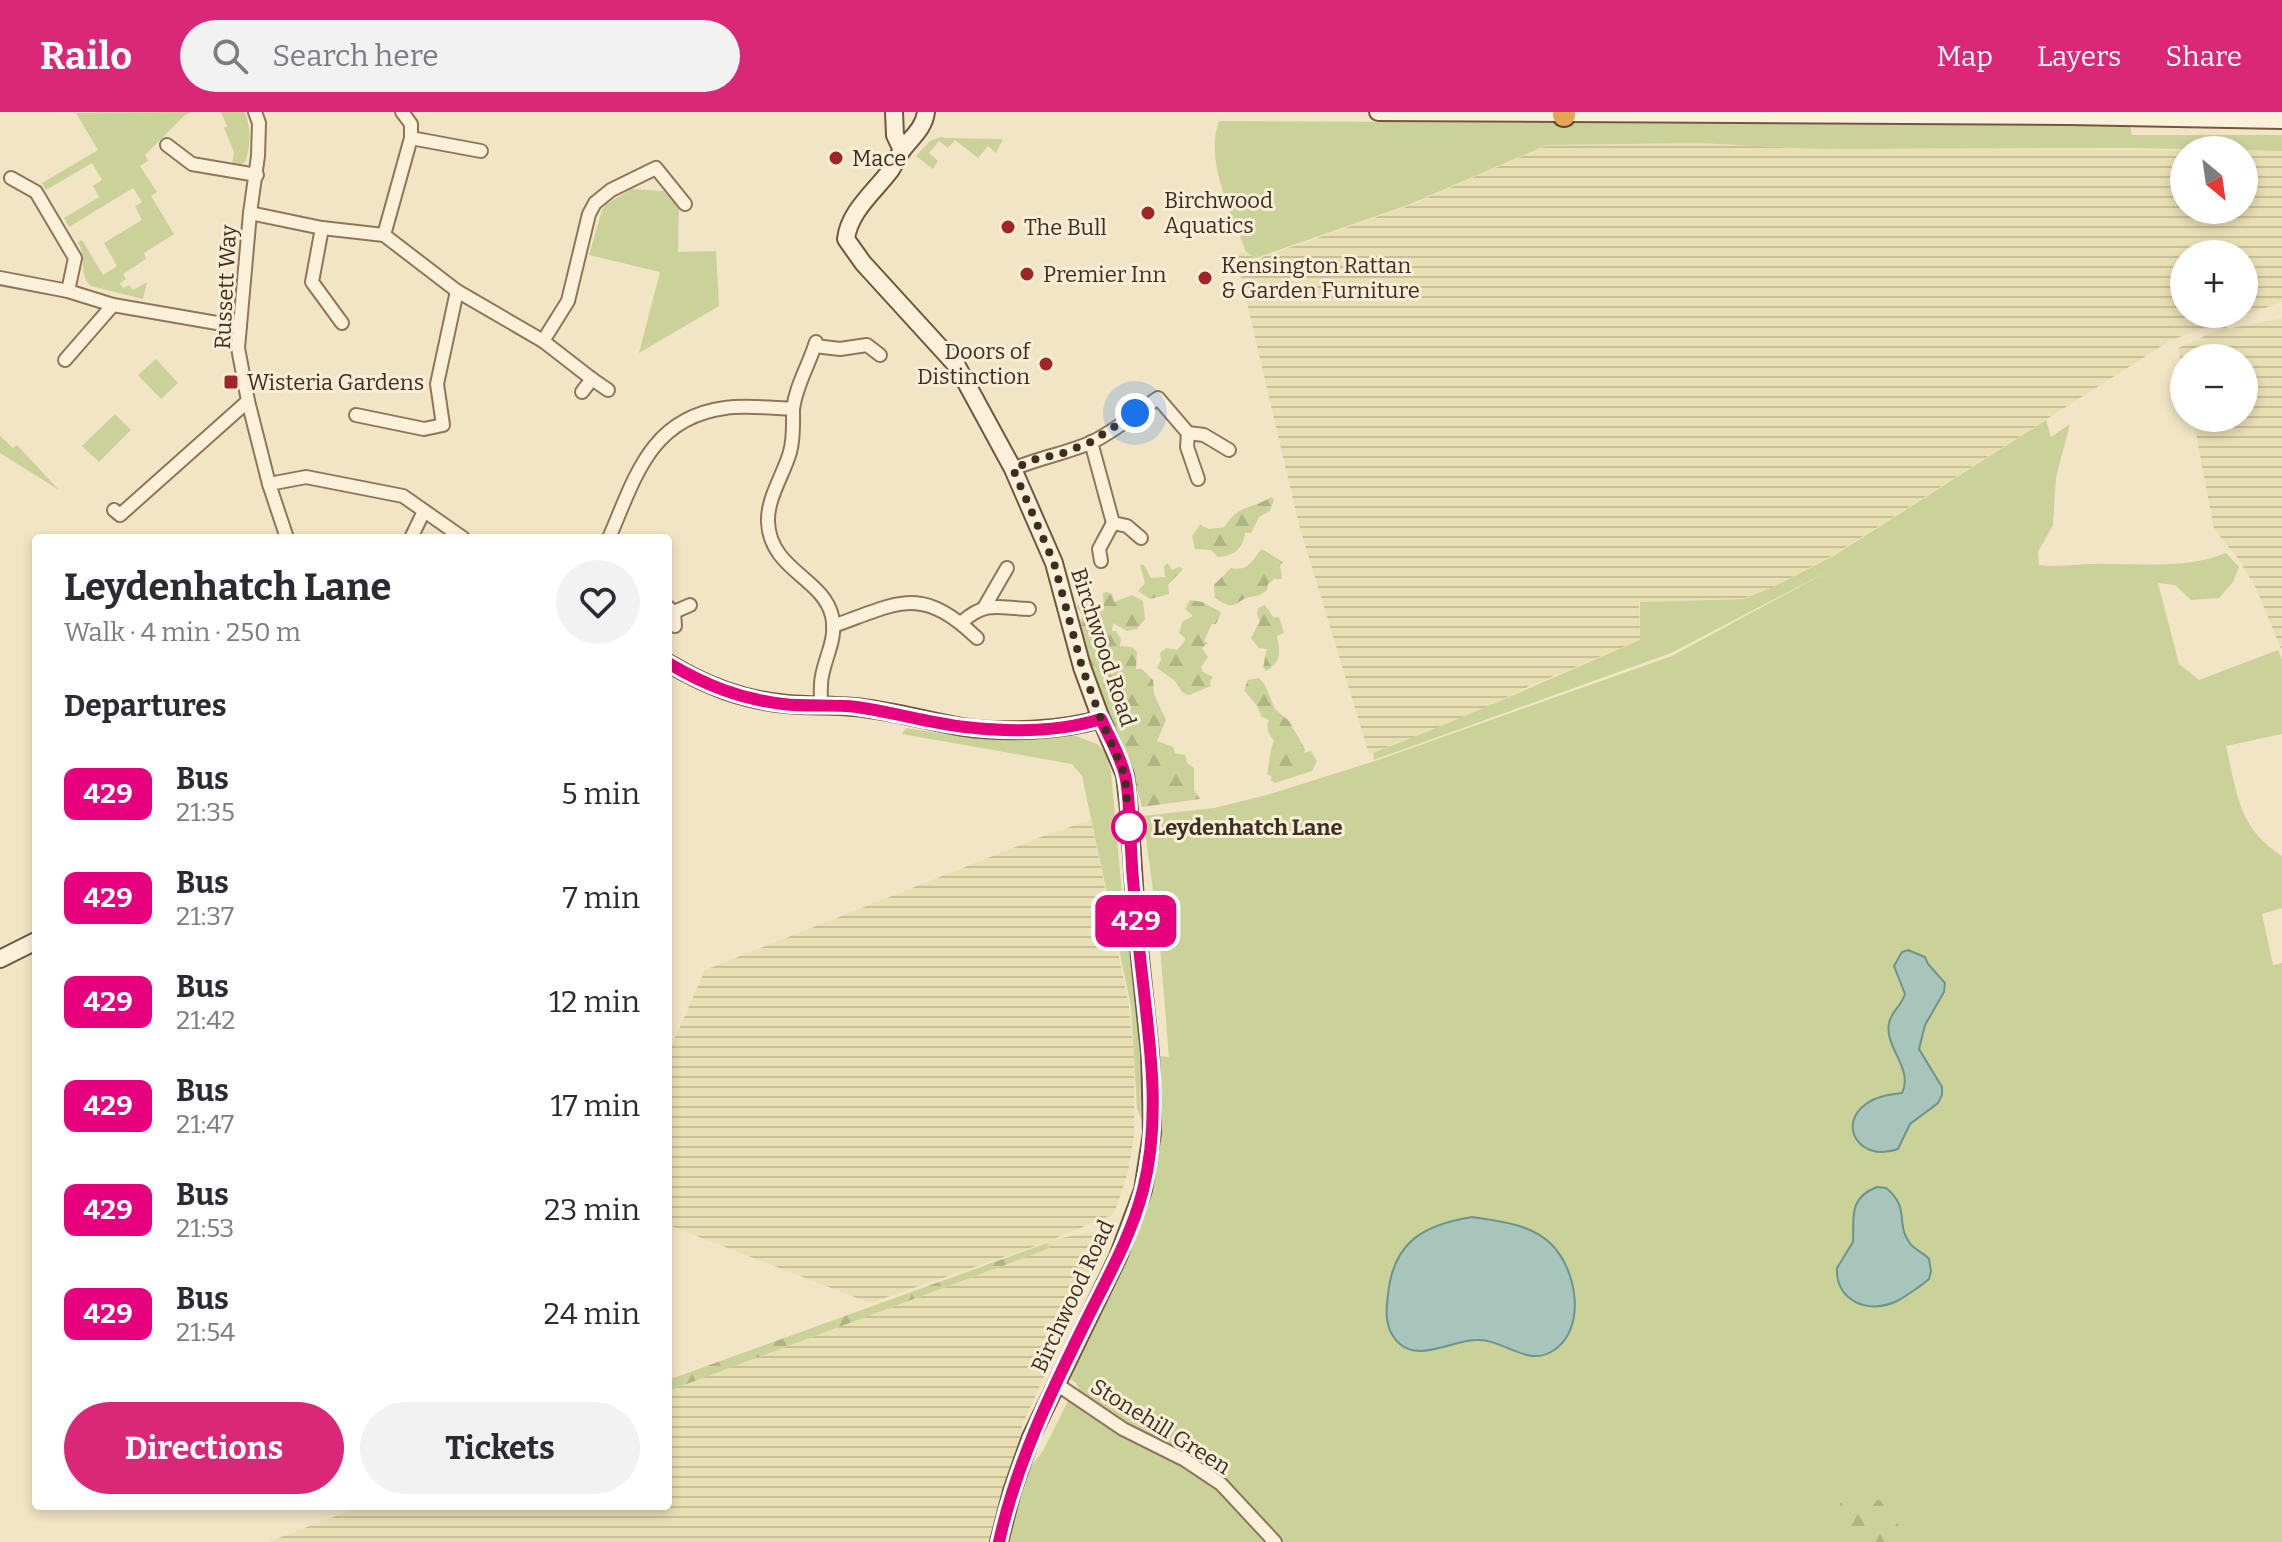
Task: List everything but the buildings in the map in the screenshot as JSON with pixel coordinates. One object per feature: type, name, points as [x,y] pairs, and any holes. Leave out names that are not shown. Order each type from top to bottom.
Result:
[{"type":"street","name":"Russett Way","points":[[255,112],[259,138],[257,175],[250,213],[238,348],[269,484],[286,534]]},
{"type":"street","points":[[384,235],[411,138],[411,124],[402,112]]},
{"type":"street","points":[[894,112],[895,135],[902,150]]},
{"type":"street","name":"Birchwood Road","points":[[926,112],[925,120],[911,141],[852,218],[847,230],[848,244],[957,366],[1013,469],[1054,563],[1082,667],[1125,775],[1150,1053],[1152,1133],[1143,1190],[1118,1257],[1055,1383],[1021,1464],[999,1542]]},
{"type":"street","points":[[1378,112],[2282,120]]},
{"type":"street","points":[[411,138],[481,151]]},
{"type":"street","points":[[167,145],[192,164],[257,175]]},
{"type":"street","points":[[543,341],[568,301],[589,214],[600,197],[656,168],[685,204]]},
{"type":"street","points":[[11,178],[36,192],[75,258],[68,291]]},
{"type":"street","points":[[250,213],[322,228],[384,235],[457,291],[543,341],[608,390]]},
{"type":"street","points":[[322,228],[312,282],[342,323]]},
{"type":"street","points":[[0,278],[68,291],[113,305],[240,327]]},
{"type":"street","points":[[356,415],[424,429],[443,425],[437,384],[457,291]]},
{"type":"street","points":[[65,360],[113,305]]},
{"type":"street","points":[[821,706],[821,678],[833,640],[832,614],[825,602],[779,555],[773,545],[768,522],[774,494],[791,449],[793,409],[799,382],[815,344],[840,349],[867,345],[880,355]]},
{"type":"street","points":[[582,392],[592,379]]},
{"type":"street","points":[[1013,469],[1091,442],[1158,398],[1188,433],[1204,435],[1229,450]]},
{"type":"street","points":[[114,510],[120,515],[248,401]]},
{"type":"street","points":[[611,534],[639,467],[669,430],[685,420],[727,407],[793,409]]},
{"type":"street","points":[[1188,433],[1187,447],[1198,479]]},
{"type":"street","points":[[1091,442],[1113,523],[1099,549],[1101,561]]},
{"type":"street","points":[[269,484],[306,477],[403,496],[457,534]]},
{"type":"street","points":[[413,534],[424,511]]},
{"type":"street","points":[[1113,523],[1127,526],[1141,538]]},
{"type":"street","points":[[985,606],[1007,568]]},
{"type":"street","points":[[833,626],[911,601],[925,604],[962,622],[977,638]]},
{"type":"street","points":[[672,610],[690,605]]},
{"type":"street","points":[[962,622],[985,606],[1029,609]]},
{"type":"street","points":[[672,614],[675,626]]},
{"type":"street","points":[[672,665],[704,684],[747,698],[855,707],[964,727],[1004,730],[1080,725],[1101,719]]},
{"type":"street","points":[[0,959],[32,943]]},
{"type":"street","name":"Stonehill Green","points":[[1055,1383],[1123,1429],[1185,1460],[1221,1484],[1275,1542]]},
{"type":"shaded area","points":[[1698,143],[1819,149],[2170,150],[2170,224],[2258,224],[2258,151],[2282,151],[2282,302],[2258,310],[2258,240],[2170,240],[2170,328],[2206,328],[2171,340],[1835,554],[1771,588],[1744,598],[1639,602],[1640,640],[1461,719],[1369,754],[1299,525],[1236,256],[1244,252],[1257,259],[1408,206],[1548,145]]},
{"type":"shaded area","points":[[2282,318],[2282,651],[2256,588],[2237,557],[2214,529],[2196,432],[2258,432],[2258,344],[2187,344],[2222,328],[2258,328],[2258,323]]},
{"type":"shaded area","points":[[1091,820],[1129,1006],[1134,1057],[1134,1135],[1128,1172],[1114,1214],[1051,1240],[1108,1229],[1091,1274],[1022,1425],[1011,1491],[998,1542],[268,1542],[352,1510],[672,1510],[672,1390],[1050,1248],[1047,1242],[870,1303],[672,1227],[672,1045],[705,970],[1043,836]]},
{"type":"green space","points":[[191,112],[145,155],[148,161],[140,166],[157,192],[151,196],[174,234],[144,253],[146,259],[123,274],[126,279],[120,283],[123,288],[129,285],[133,290],[147,282],[143,299],[91,286],[85,277],[78,242],[82,240],[103,275],[117,266],[104,243],[142,220],[135,206],[142,202],[133,188],[69,227],[64,218],[99,197],[93,186],[102,180],[92,163],[46,190],[42,183],[98,150],[76,113]]},
{"type":"green space","points":[[221,112],[245,112],[247,118],[248,150],[245,162],[238,166],[232,164],[234,152]]},
{"type":"green space","points":[[1219,121],[2130,126],[2132,135],[2282,135],[2282,151],[2258,151],[2258,136],[2170,136],[2170,149],[1819,149],[1698,143],[1547,145],[1408,205],[1256,258],[1246,252],[1222,187],[1217,170],[1215,137]]},
{"type":"green space","points":[[940,137],[1003,139],[996,153],[988,146],[978,158],[955,140],[948,148],[939,141],[929,153],[938,161],[933,169],[916,156],[930,141]]},
{"type":"green space","points":[[632,189],[663,191],[679,204],[678,252],[716,251],[719,306],[639,353],[660,272],[589,255],[602,210],[606,204]]},
{"type":"green space","points":[[156,359],[178,383],[161,399],[138,375]]},
{"type":"green space","points":[[115,414],[131,430],[99,462],[82,446]]},
{"type":"green space","points":[[2046,420],[2051,437],[2070,424],[2056,477],[2053,525],[2038,552],[2039,565],[2168,564],[2198,561],[2226,553],[2239,567],[2233,582],[2219,598],[2191,600],[2175,585],[2158,583],[2179,664],[2199,680],[2278,650],[2282,660],[2282,734],[2226,746],[2237,794],[2248,821],[2256,834],[2282,856],[2282,908],[2262,914],[2273,965],[2282,963],[2282,1542],[999,1542],[1012,1491],[1043,1451],[1069,1399],[1087,1405],[1076,1383],[1070,1379],[1139,1229],[1157,1166],[1162,1126],[1159,1056],[1169,1057],[1159,935],[1143,816],[1214,808],[1267,795],[1375,761],[1672,656],[1834,568],[1671,653],[1374,760],[1373,753],[1640,640],[1640,602],[1743,599],[1771,588],[1835,555]]},
{"type":"green space","points":[[0,436],[13,448],[17,445],[59,490],[0,453]]},
{"type":"green space","points":[[1271,497],[1274,499],[1270,511],[1259,517],[1251,533],[1245,533],[1240,547],[1233,553],[1218,557],[1211,550],[1195,549],[1192,536],[1200,525],[1209,529],[1224,527],[1235,514]]},
{"type":"green space","points":[[1262,549],[1283,562],[1280,565],[1282,579],[1274,579],[1263,593],[1233,605],[1215,598],[1214,585],[1231,568],[1247,566]]},
{"type":"green space","points":[[1168,563],[1172,570],[1183,569],[1168,585],[1169,594],[1150,599],[1138,591],[1145,583],[1140,565],[1144,565],[1151,578],[1165,577],[1164,566]]},
{"type":"green space","points":[[1103,593],[1112,594],[1114,602],[1132,595],[1143,601],[1145,619],[1137,629],[1127,631],[1113,623],[1112,631],[1116,631],[1121,639],[1120,646],[1132,647],[1137,652],[1136,669],[1142,669],[1153,680],[1154,694],[1166,720],[1157,741],[1173,747],[1175,753],[1185,755],[1187,763],[1194,768],[1194,790],[1200,799],[1142,807],[1127,752],[1106,714],[1081,641],[1080,620],[1083,617],[1077,607],[1081,598],[1088,598],[1094,607],[1101,609],[1104,608]]},
{"type":"green space","points":[[1190,600],[1202,602],[1221,612],[1204,641],[1208,643],[1202,648],[1208,657],[1201,667],[1203,672],[1213,677],[1211,686],[1189,695],[1157,668],[1160,653],[1166,648],[1177,650],[1184,642],[1185,638],[1179,633],[1183,621],[1193,616],[1185,609]]},
{"type":"green space","points":[[1265,605],[1273,617],[1279,617],[1284,633],[1277,636],[1277,660],[1266,671],[1263,667],[1267,649],[1259,648],[1251,638],[1260,621],[1258,608]]},
{"type":"green space","points":[[1259,678],[1275,709],[1289,721],[1305,749],[1304,753],[1311,751],[1317,761],[1312,771],[1275,783],[1270,780],[1272,777],[1267,774],[1274,741],[1268,729],[1269,720],[1262,717],[1244,690],[1248,680]]},
{"type":"green space","points":[[906,728],[968,738],[1076,736],[1097,744],[1105,752],[1111,772],[1125,928],[1139,1016],[1141,1118],[1137,1109],[1131,1006],[1082,776],[1072,764],[902,734]]},
{"type":"green space","points":[[1047,1243],[1050,1248],[672,1390],[672,1379]]},
{"type":"green space","points":[[1880,1500],[1911,1542],[1847,1542],[1840,1503]]},
{"type":"water","points":[[1908,950],[1925,957],[1945,983],[1944,992],[1925,1025],[1919,1049],[1942,1087],[1942,1095],[1938,1103],[1910,1124],[1898,1149],[1872,1151],[1856,1139],[1853,1121],[1857,1112],[1870,1101],[1902,1093],[1905,1084],[1902,1067],[1891,1041],[1889,1023],[1905,994],[1894,966],[1902,952]]},
{"type":"water","points":[[1877,1187],[1886,1188],[1898,1202],[1905,1235],[1911,1245],[1929,1259],[1931,1271],[1929,1279],[1904,1297],[1876,1306],[1865,1305],[1848,1297],[1838,1279],[1837,1268],[1853,1242],[1853,1217],[1857,1203]]},
{"type":"water","points":[[1472,1217],[1504,1222],[1534,1232],[1560,1255],[1572,1284],[1574,1315],[1563,1342],[1551,1352],[1533,1356],[1477,1340],[1432,1350],[1411,1350],[1401,1345],[1390,1331],[1387,1300],[1396,1262],[1404,1249],[1425,1231]]},
{"type":"bus line","name":"429","points":[[672,665],[704,684],[747,698],[783,704],[855,707],[964,727],[1004,730],[1080,725],[1101,719],[1118,755],[1125,775],[1129,810],[1150,1053],[1152,1133],[1143,1190],[1132,1222],[1031,1437],[1012,1491],[999,1542]]},
{"type":"place","name":"Mace","points":[[836,158]]},
{"type":"place","name":"Birchwood Aquatics","points":[[1148,213]]},
{"type":"place","name":"The Bull","points":[[1008,227]]},
{"type":"place","name":"Premier Inn","points":[[1027,274]]},
{"type":"place","name":"Kensington Rattan & Garden Furniture","points":[[1205,278]]},
{"type":"place","name":"Doors of Distinction","points":[[1046,364]]},
{"type":"place","name":"Wisteria Gardens","points":[[231,382]]},
{"type":"place","name":"Leydenhatch Lane","points":[[1129,827]]},
{"type":"route","points":[[1129,827],[1125,775],[1082,667],[1054,563],[1013,469],[1091,442],[1106,435],[1135,413]]}]
